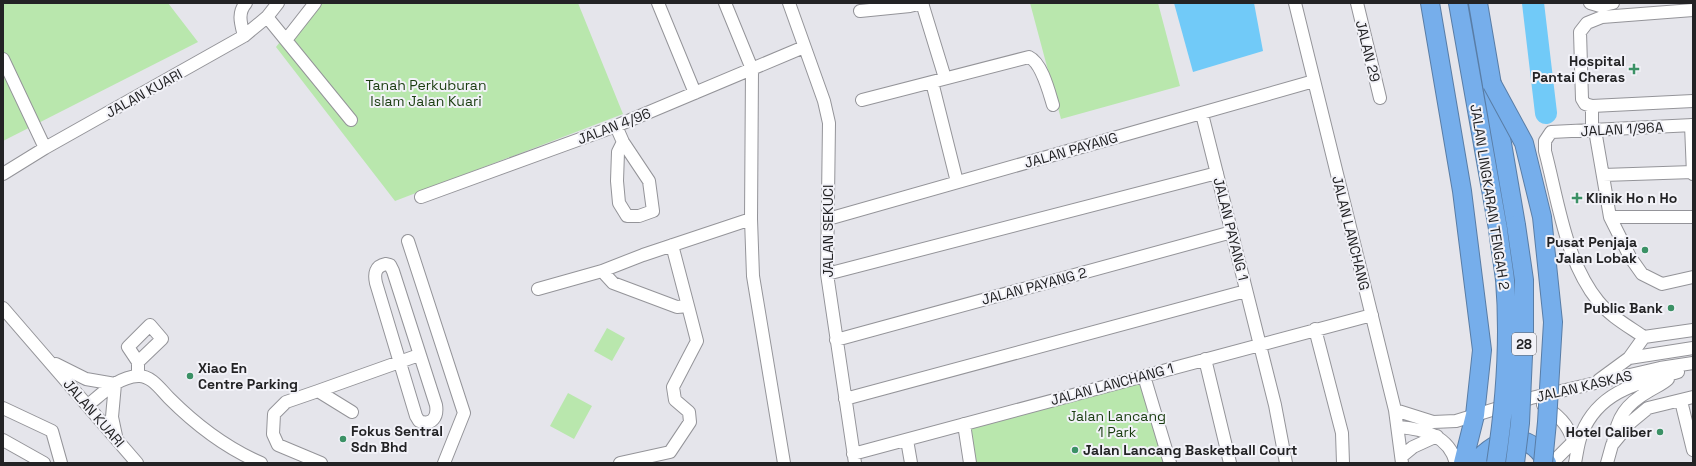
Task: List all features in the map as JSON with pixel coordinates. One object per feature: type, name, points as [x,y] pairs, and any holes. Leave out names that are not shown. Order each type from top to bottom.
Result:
[{"type":"highway","points":[[1430,3],[1462,191],[1482,350],[1476,415],[1463,463]]},
{"type":"highway","name":"JALAN LINGKARAN TENGAH 2","points":[[1458,3],[1498,229],[1505,281],[1507,334],[1501,421],[1496,463]]},
{"type":"highway","name":"JALAN LINGKARAN TENGAH 2","points":[[1478,3],[1524,280],[1524,333],[1520,423],[1515,463]]},
{"type":"highway","points":[[1492,84],[1524,143],[1542,217],[1553,322],[1543,463]]},
{"type":"highway","points":[[1475,463],[1485,451],[1501,442],[1514,439],[1528,443],[1542,453],[1547,463]]},
{"type":"street","points":[[244,36],[240,16],[242,8],[246,3]]},
{"type":"street","name":"JALAN KUARI","points":[[3,174],[45,148],[244,36],[267,17],[278,3]]},
{"type":"street","points":[[286,40],[314,3]]},
{"type":"street","points":[[658,3],[695,93]]},
{"type":"street","points":[[725,3],[752,69],[751,219],[753,276],[784,463]]},
{"type":"street","name":"JALAN SEKUCI","points":[[789,3],[824,101],[829,123],[827,274],[854,459]]},
{"type":"street","points":[[860,11],[910,6],[922,3],[945,78]]},
{"type":"street","name":"JALAN LANCHANG","points":[[1295,3],[1396,410],[1402,459]]},
{"type":"street","name":"JALAN 29","points":[[1356,3],[1380,98]]},
{"type":"street","points":[[1590,3],[1600,6],[1613,3]]},
{"type":"street","points":[[1693,10],[1602,17],[1587,23],[1580,32],[1582,99],[1585,104],[1592,106],[1693,101]]},
{"type":"street","points":[[267,17],[352,120]]},
{"type":"street","name":"JALAN 4/96","points":[[421,197],[616,126],[804,47]]},
{"type":"street","points":[[862,100],[1029,57],[1036,63],[1041,72],[1053,105]]},
{"type":"street","points":[[3,59],[45,148]]},
{"type":"street","points":[[932,82],[957,182]]},
{"type":"street","name":"JALAN PAYANG","points":[[828,218],[1314,82]]},
{"type":"street","points":[[1592,106],[1593,130],[1610,217],[1630,257],[1642,274],[1662,284],[1693,277]]},
{"type":"street","name":"JALAN PAYANG 1","points":[[1202,114],[1275,405],[1286,463]]},
{"type":"street","points":[[1603,175],[1693,173],[1692,125]]},
{"type":"street","name":"JALAN 1/96A","points":[[1644,336],[1616,318],[1598,301],[1583,277],[1571,250],[1563,224],[1545,151],[1545,141],[1551,132],[1692,125]]},
{"type":"street","points":[[616,126],[623,142],[649,181],[653,211],[639,216],[627,216],[619,203],[618,152],[623,142]]},
{"type":"street","points":[[827,274],[1217,173]]},
{"type":"street","points":[[1610,217],[1693,217]]},
{"type":"street","points":[[538,289],[602,271],[672,245],[751,219]]},
{"type":"street","name":"JALAN PAYANG 2","points":[[836,340],[1232,232]]},
{"type":"street","points":[[408,241],[464,413],[444,463]]},
{"type":"street","points":[[620,463],[670,452],[690,422],[688,412],[675,400],[673,386],[697,341],[672,245]]},
{"type":"street","points":[[382,265],[390,265],[393,271],[419,355],[436,405],[437,413],[435,418],[430,422],[424,423],[419,421],[375,277],[377,268],[382,265]]},
{"type":"street","points":[[602,271],[613,283],[677,307],[688,306]]},
{"type":"street","points":[[846,399],[1246,291]]},
{"type":"street","name":"JALAN KUARI","points":[[3,308],[137,463]]},
{"type":"street","name":"JALAN LANCHANG 1","points":[[854,459],[907,440],[964,424],[1372,315]]},
{"type":"street","points":[[138,362],[162,339],[151,325],[145,323],[128,347],[138,362],[138,376]]},
{"type":"street","points":[[1315,329],[1342,433],[1344,463]]},
{"type":"street","points":[[1595,383],[1629,358],[1644,336],[1693,330]]},
{"type":"street","points":[[1629,358],[1693,348]]},
{"type":"street","points":[[322,463],[278,445],[274,434],[274,414],[286,402],[419,355]]},
{"type":"street","points":[[48,359],[86,379],[115,384]]},
{"type":"street","points":[[1205,359],[1230,463]]},
{"type":"street","name":"JALAN KASKAS","points":[[1396,410],[1433,422],[1456,421],[1531,398],[1693,363]]},
{"type":"street","points":[[1552,463],[1577,448],[1596,410],[1610,397],[1639,383],[1693,368]]},
{"type":"street","points":[[1607,463],[1615,429],[1626,407],[1639,396],[1666,382],[1673,374]]},
{"type":"street","points":[[88,405],[115,384],[138,376],[148,378],[180,409],[207,432],[239,453],[261,463]]},
{"type":"street","points":[[1144,376],[1170,463]]},
{"type":"street","points":[[115,384],[112,417],[117,439]]},
{"type":"street","points":[[318,391],[352,412]]},
{"type":"street","points":[[1531,398],[1563,420],[1570,431],[1577,448]]},
{"type":"street","points":[[1612,446],[1631,422],[1648,408],[1687,399],[1693,450]]},
{"type":"street","points":[[3,408],[52,431],[61,463]]},
{"type":"street","points":[[964,424],[970,463]]},
{"type":"street","points":[[1399,427],[1414,429],[1437,436],[1446,442],[1456,463]]},
{"type":"street","points":[[1402,459],[1413,447],[1437,436]]},
{"type":"street","points":[[3,440],[44,463]]},
{"type":"street","points":[[907,440],[911,463]]},
{"type":"green space","points":[[3,3],[168,3],[198,42],[3,141]]},
{"type":"green space","name":"Tanah Perkuburan Islam Jalan Kuari","points":[[311,3],[578,3],[623,114],[395,201],[276,47]]},
{"type":"green space","points":[[1030,3],[1158,3],[1180,86],[1061,119]]},
{"type":"green space","points":[[607,328],[625,338],[612,361],[594,351]]},
{"type":"green space","name":"Jalan Lancang 1 Park","points":[[1144,376],[1170,463],[970,463],[964,424]]},
{"type":"green space","points":[[568,393],[592,406],[574,439],[550,426]]},
{"type":"water","points":[[1174,3],[1254,3],[1263,51],[1193,72]]},
{"type":"waterway","points":[[1533,3],[1546,113]]},
{"type":"place","name":"Hospital Pantai Cheras","points":[[1634,69]]},
{"type":"place","name":"Klinik Ho n Ho","points":[[1577,198]]},
{"type":"place","name":"Pusat Penjaja Jalan Lobak","points":[[1645,250]]},
{"type":"place","name":"Public Bank","points":[[1671,308]]},
{"type":"place","name":"Xiao En Centre Parking","points":[[190,376]]},
{"type":"place","name":"Hotel Caliber","points":[[1660,432]]},
{"type":"place","name":"Fokus Sentral Sdn Bhd","points":[[343,439]]},
{"type":"place","name":"Jalan Lancang Basketball Court","points":[[1075,450]]}]
